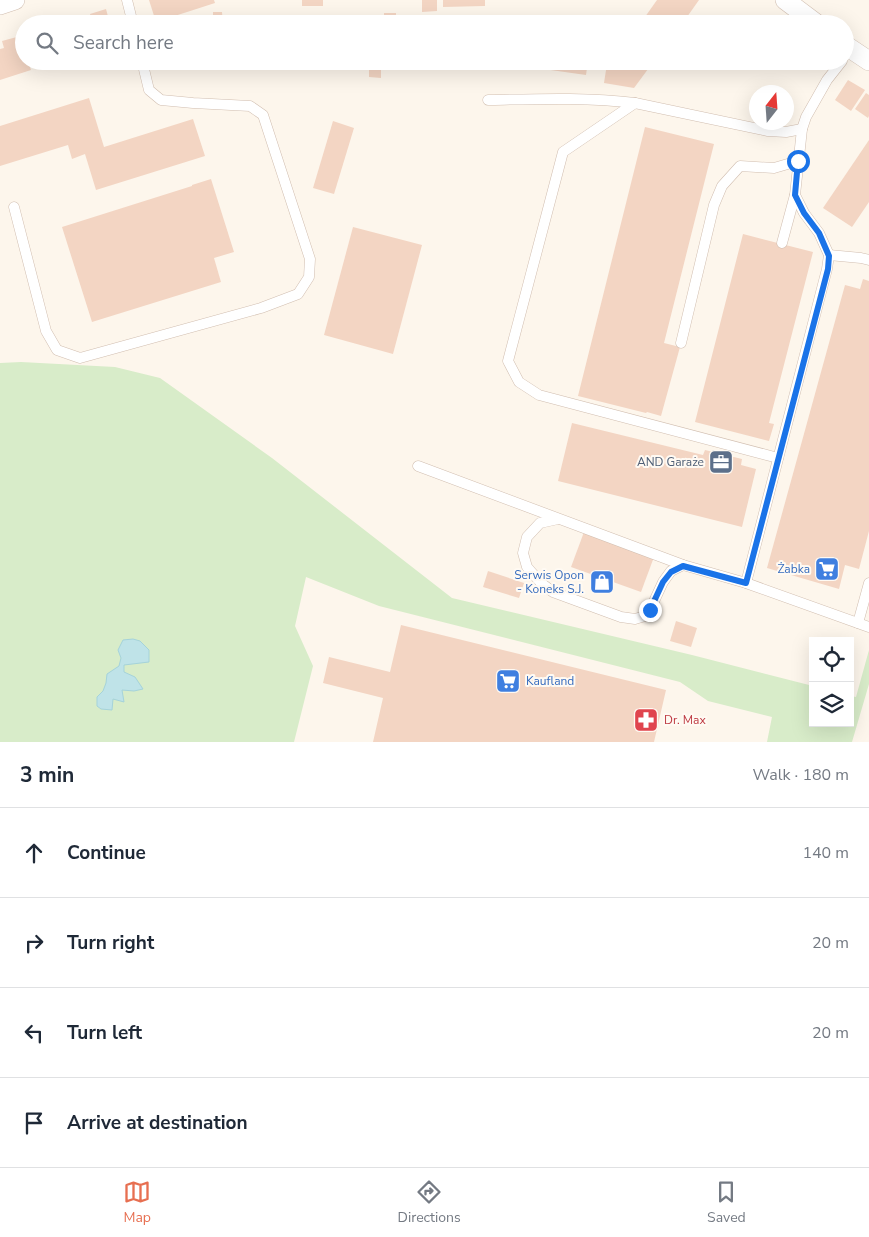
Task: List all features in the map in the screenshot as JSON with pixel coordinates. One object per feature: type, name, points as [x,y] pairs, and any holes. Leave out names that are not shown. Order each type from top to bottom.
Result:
[{"type":"street","points":[[0,5],[16,0]]},
{"type":"street","points":[[785,0],[805,15]]},
{"type":"street","points":[[854,56],[869,61]]},
{"type":"lane","points":[[127,0],[131,15]]},
{"type":"lane","points":[[14,207],[46,331],[56,350],[80,358],[261,308],[298,294],[309,277],[310,259],[263,115],[250,106],[161,100],[149,90],[144,70]]},
{"type":"lane","points":[[782,243],[795,195],[802,129],[806,117],[834,70]]},
{"type":"lane","points":[[488,100],[613,101],[635,103],[768,131],[786,132],[802,129]]},
{"type":"lane","points":[[635,103],[562,152],[508,361],[519,382],[539,395],[778,458]]},
{"type":"lane","points":[[681,343],[714,205],[722,186],[740,166],[774,168],[798,161]]},
{"type":"lane","points":[[746,583],[828,269],[829,256],[819,233],[804,213],[795,195]]},
{"type":"lane","points":[[829,256],[869,260]]},
{"type":"lane","points":[[418,466],[683,566],[746,583],[869,627]]},
{"type":"lane","points":[[559,518],[540,523],[528,537],[523,553],[528,567],[541,583],[553,592],[621,617],[635,620],[645,616],[650,610],[663,582],[671,572],[683,566]]},
{"type":"lane","points":[[858,624],[869,584]]},
{"type":"green space","points":[[21,362],[115,367],[160,378],[272,458],[452,598],[809,685],[809,727],[854,727],[854,697],[856,697],[869,650],[869,684],[852,742],[767,742],[772,717],[708,701],[680,682],[379,606],[306,577],[295,626],[313,666],[294,742],[0,742],[0,363]]},
{"type":"water","points":[[133,639],[140,641],[149,650],[149,662],[124,665],[124,672],[135,677],[143,689],[134,691],[122,690],[124,702],[113,699],[112,710],[101,709],[97,706],[97,697],[103,691],[107,674],[119,666],[121,658],[118,650],[123,640]]},
{"type":"building","points":[[149,0],[214,0],[215,3],[178,15],[154,15]]},
{"type":"building","points":[[302,0],[323,0],[323,6],[302,6]]},
{"type":"building","points":[[422,0],[437,0],[437,11],[422,12]]},
{"type":"building","points":[[443,0],[485,0],[485,6],[443,7]]},
{"type":"building","points":[[657,0],[699,0],[688,15],[646,15]]},
{"type":"building","points":[[106,9],[108,15],[90,15]]},
{"type":"building","points":[[213,12],[222,12],[222,15],[213,15]]},
{"type":"building","points":[[384,13],[396,13],[396,15],[384,15]]},
{"type":"building","points":[[15,37],[15,70],[31,70],[0,80],[0,49],[4,48],[2,41]]},
{"type":"building","points":[[369,70],[381,70],[381,78],[369,77]]},
{"type":"building","points":[[551,70],[587,70],[586,75]]},
{"type":"building","points":[[606,70],[647,70],[634,88],[604,83]]},
{"type":"building","points":[[848,80],[865,90],[851,111],[835,100]]},
{"type":"building","points":[[866,93],[869,95],[868,118],[855,109]]},
{"type":"building","points":[[89,98],[104,147],[193,119],[205,156],[96,190],[85,154],[72,159],[68,145],[0,166],[0,126]]},
{"type":"building","points":[[333,121],[354,128],[334,194],[313,188]]},
{"type":"building","points":[[645,127],[714,144],[664,343],[680,347],[661,416],[578,396]]},
{"type":"building","points":[[869,140],[869,202],[852,227],[823,208]]},
{"type":"building","points":[[211,179],[234,252],[214,258],[221,282],[92,322],[62,227]]},
{"type":"building","points":[[353,227],[422,245],[393,354],[324,335]]},
{"type":"building","points":[[743,234],[813,252],[769,423],[774,424],[769,441],[695,422]]},
{"type":"building","points":[[863,279],[869,281],[869,531],[859,569],[845,565],[839,589],[767,568],[845,285],[860,289]]},
{"type":"building","points":[[572,423],[703,455],[705,450],[742,459],[741,465],[756,469],[742,527],[558,481]]},
{"type":"building","points":[[584,532],[654,557],[641,592],[571,567]]},
{"type":"building","points":[[488,571],[524,583],[519,598],[483,587]]},
{"type":"building","points":[[676,621],[697,628],[691,647],[670,641]]},
{"type":"building","name":"Kaufland","points":[[401,625],[666,690],[654,742],[373,742],[383,698],[323,683],[329,657],[390,672]]},
{"type":"place","name":"AND Garaże","points":[[721,462]]},
{"type":"place","name":"Żabka","points":[[827,569]]},
{"type":"place","name":"Serwis Opon - Koneks S.J.","points":[[602,582]]},
{"type":"place","name":"Kaufland","points":[[508,681]]},
{"type":"place","name":"Dr. Max","points":[[646,720]]},
{"type":"route","points":[[650,610],[663,582],[671,572],[683,566],[746,583],[828,269],[829,256],[819,233],[804,213],[795,195],[798,161]]}]
